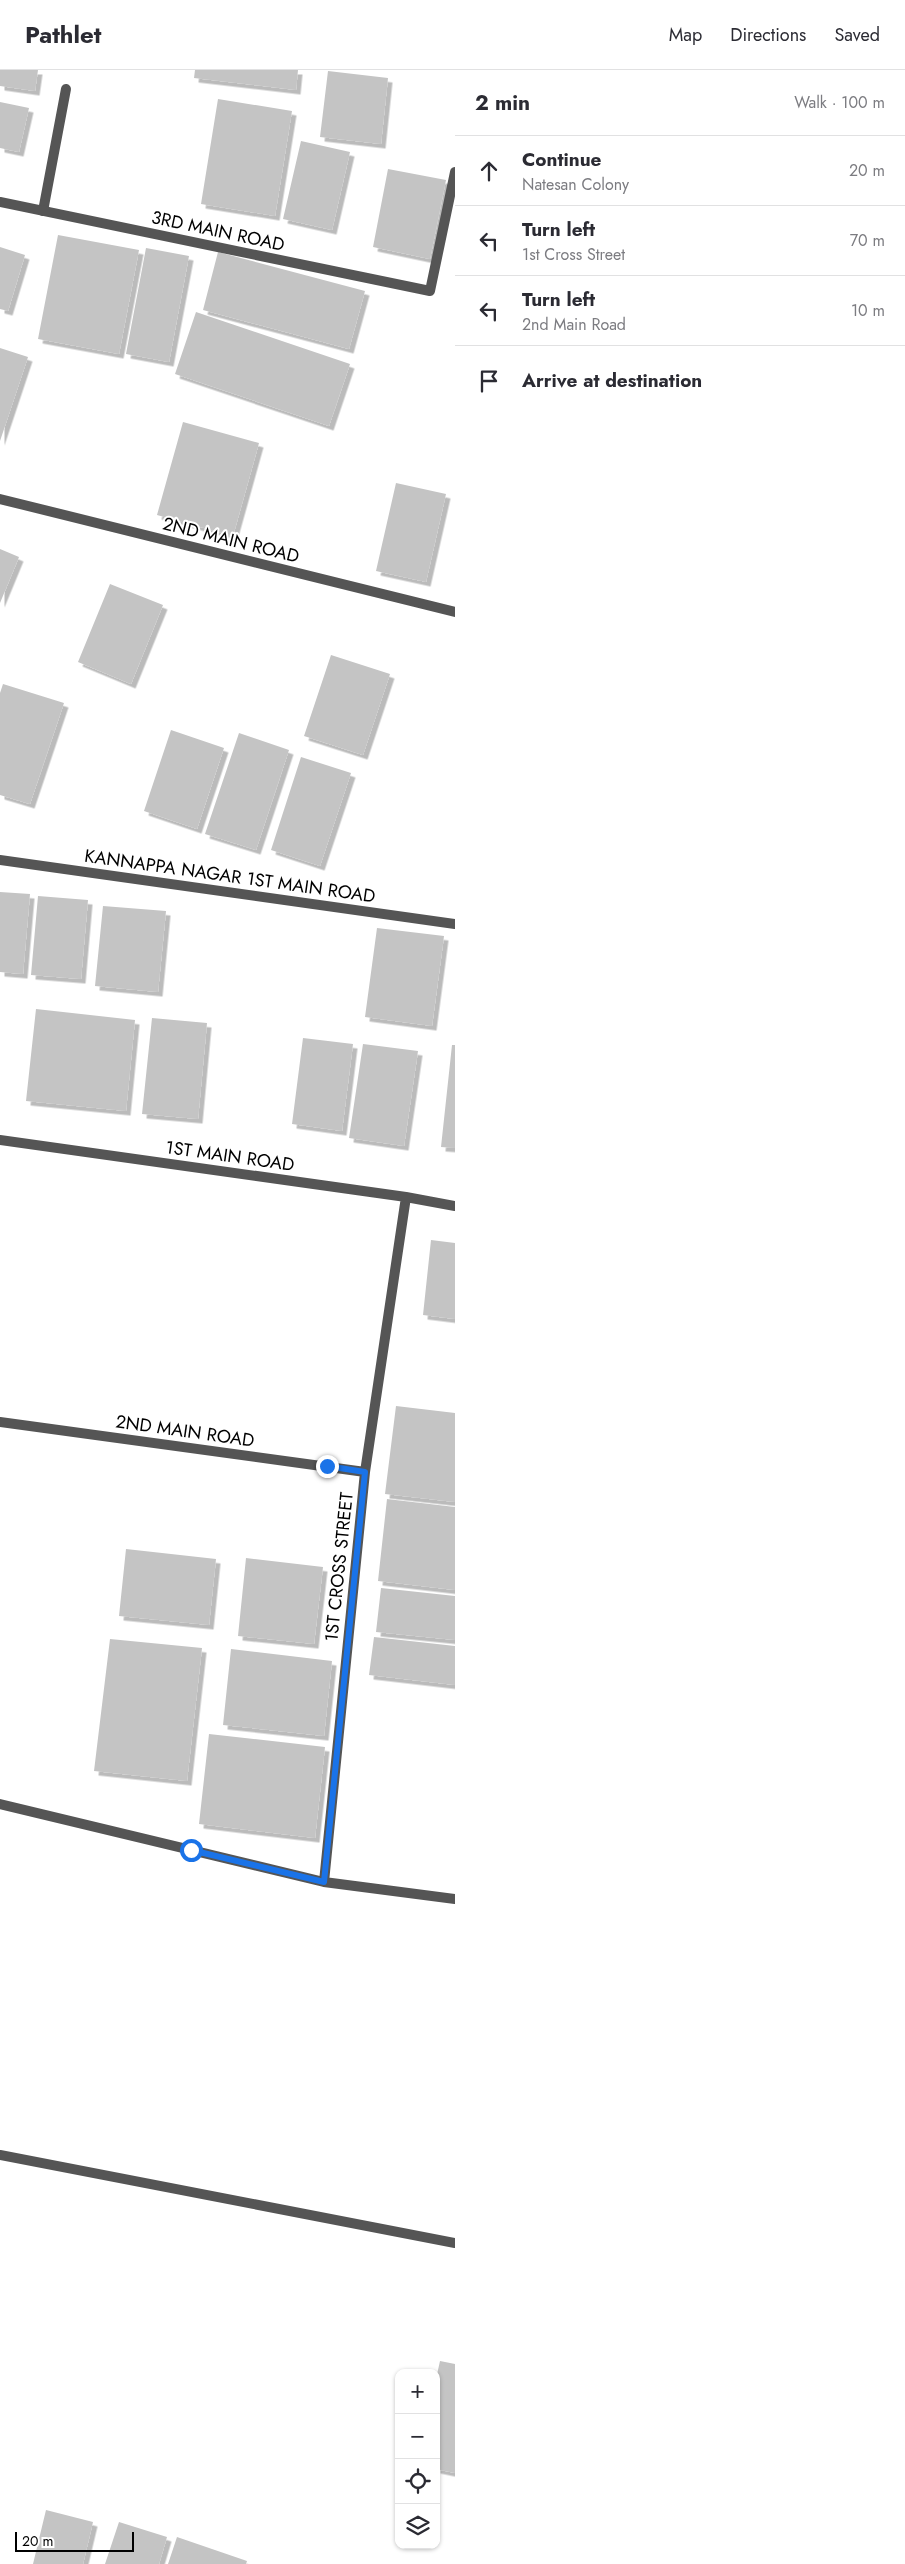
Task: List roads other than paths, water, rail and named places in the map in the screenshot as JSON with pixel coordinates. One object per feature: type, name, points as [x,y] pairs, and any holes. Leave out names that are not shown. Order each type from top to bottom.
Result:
[{"type":"street","points":[[42,211],[66,89]]},
{"type":"street","name":"3RD MAIN ROAD","points":[[0,202],[430,291],[455,172]]},
{"type":"street","name":"2ND MAIN ROAD","points":[[0,499],[455,612]]},
{"type":"street","name":"KANNAPPA NAGAR 1ST MAIN ROAD","points":[[0,860],[455,924]]},
{"type":"street","name":"1ST MAIN ROAD","points":[[0,1140],[406,1196],[455,1206]]},
{"type":"street","name":"1ST CROSS STREET","points":[[324,1882],[365,1472],[406,1196]]},
{"type":"street","name":"2ND MAIN ROAD","points":[[0,1422],[365,1472]]},
{"type":"street","points":[[0,1804],[324,1882],[455,1898]]},
{"type":"street","points":[[0,2155],[455,2243]]}]
